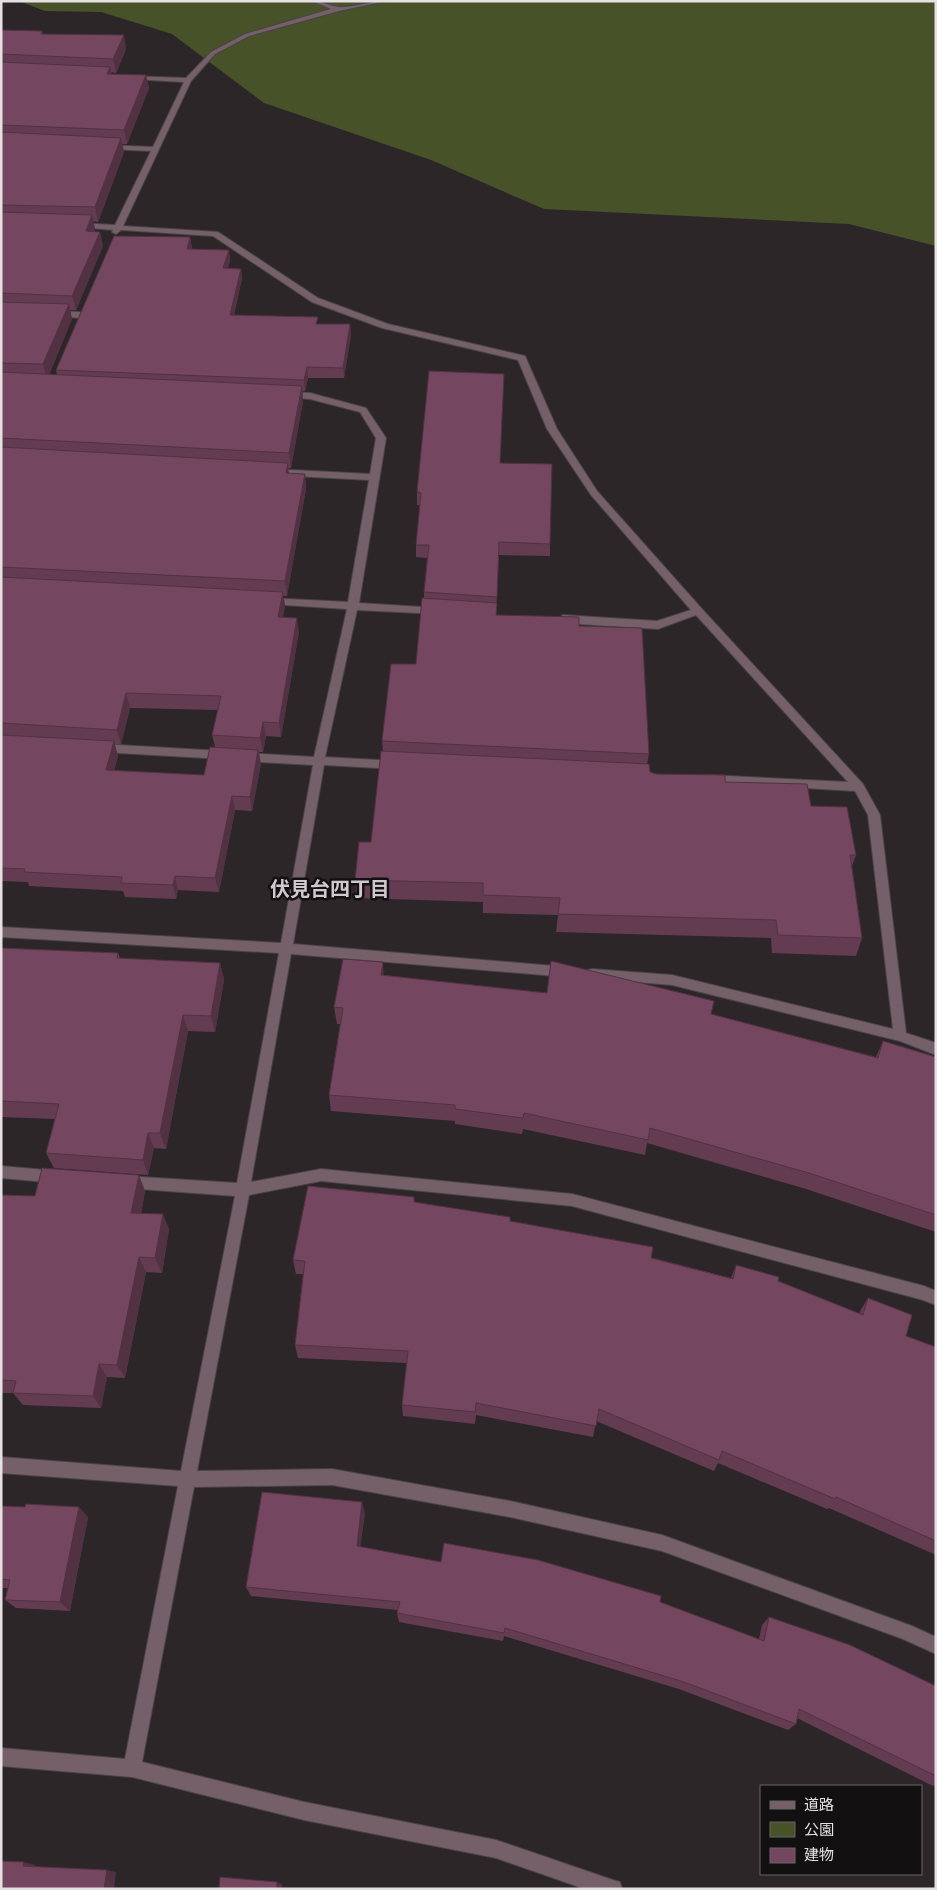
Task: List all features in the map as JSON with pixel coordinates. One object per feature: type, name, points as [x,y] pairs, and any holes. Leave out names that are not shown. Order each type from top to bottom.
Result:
[{"type":"street","points":[[315,1],[338,9]]},
{"type":"street","points":[[111,244],[188,80],[213,53],[247,35],[338,9],[383,1]]},
{"type":"street","points":[[119,76],[188,80]]},
{"type":"street","points":[[98,146],[156,149]]},
{"type":"street","points":[[70,224],[216,234],[315,300],[384,326],[522,358],[552,429],[594,493],[698,611],[859,787],[874,815],[900,1036]]},
{"type":"street","points":[[50,314],[78,319],[84,306]]},
{"type":"street","points":[[132,1768],[243,1190],[319,761],[353,605],[382,438],[363,410],[310,396],[270,394]]},
{"type":"street","points":[[266,471],[374,477]]},
{"type":"street","points":[[255,600],[452,612]]},
{"type":"street","points":[[550,618],[658,625],[698,611]]},
{"type":"street","points":[[91,748],[407,765]]},
{"type":"street","points":[[692,779],[859,787]]},
{"type":"street","points":[[1,932],[285,948],[672,980],[900,1036],[936,1049]]},
{"type":"street","points":[[1,1172],[69,1177]]},
{"type":"street","points":[[108,1180],[243,1190],[321,1175],[572,1200],[924,1293],[936,1298]]},
{"type":"street","points":[[1,1465],[186,1479],[332,1477],[510,1509],[662,1543],[906,1632],[936,1646]]},
{"type":"street","points":[[1,1757],[132,1768],[304,1811],[496,1849],[613,1889]]},
{"type":"green space","points":[[19,1],[936,1],[936,246],[849,224],[544,209],[431,160],[264,103],[172,34],[101,12],[45,11]]},
{"type":"building","points":[[1,30],[42,31],[41,34],[124,35],[113,59],[1,54]]},
{"type":"building","points":[[1,62],[110,67],[107,74],[146,75],[124,130],[1,125]]},
{"type":"building","points":[[1,132],[121,138],[95,207],[1,205]]},
{"type":"building","points":[[1,212],[92,215],[86,231],[100,232],[72,296],[1,293]]},
{"type":"building","points":[[114,236],[190,237],[187,249],[229,250],[223,268],[241,269],[230,315],[318,317],[316,324],[350,324],[343,368],[307,367],[304,380],[56,370]]},
{"type":"building","points":[[1,302],[69,304],[43,364],[1,363]]},
{"type":"building","points":[[429,371],[504,374],[500,463],[552,464],[550,544],[499,542],[497,597],[424,592],[429,545],[416,545],[421,493],[417,492]]},
{"type":"building","points":[[1,372],[302,386],[289,453],[1,438]]},
{"type":"building","points":[[1,447],[288,463],[286,473],[305,474],[285,581],[1,567]]},
{"type":"building","points":[[1,577],[283,592],[278,617],[297,618],[279,723],[263,722],[260,738],[212,735],[221,696],[126,693],[117,730],[1,723]]},
{"type":"building","points":[[422,598],[497,603],[496,615],[579,617],[579,626],[642,628],[649,754],[382,741],[391,664],[416,664]]},
{"type":"building","points":[[1,735],[114,741],[106,770],[204,775],[210,747],[258,750],[250,797],[232,796],[215,878],[175,876],[173,885],[121,883],[122,877],[24,872],[25,869],[1,868]]},
{"type":"building","points":[[381,751],[649,764],[650,772],[656,774],[725,775],[725,782],[807,784],[811,806],[847,807],[856,855],[850,855],[862,938],[778,935],[776,920],[558,914],[560,898],[483,895],[483,883],[355,880],[359,842],[371,842]]},
{"type":"building","points":[[1,948],[118,953],[117,958],[220,963],[211,1016],[183,1015],[160,1133],[148,1133],[143,1160],[46,1153],[59,1104],[1,1101]]},
{"type":"building","points":[[343,959],[383,962],[381,975],[547,993],[551,961],[714,1001],[711,1014],[878,1058],[883,1041],[936,1057],[936,1215],[809,1173],[650,1128],[648,1140],[524,1113],[523,1118],[455,1109],[455,1105],[329,1095],[343,1008],[334,1007]]},
{"type":"building","points":[[42,1168],[139,1175],[131,1213],[163,1214],[155,1258],[139,1257],[117,1365],[99,1364],[93,1396],[13,1393],[16,1381],[1,1380],[1,1195],[35,1196]]},
{"type":"building","points":[[308,1186],[414,1197],[414,1202],[510,1217],[510,1221],[653,1247],[651,1258],[733,1279],[736,1265],[779,1277],[778,1281],[863,1315],[868,1298],[912,1315],[906,1336],[936,1347],[936,1541],[836,1497],[835,1499],[722,1451],[719,1460],[599,1409],[596,1426],[476,1403],[475,1412],[402,1405],[408,1351],[295,1345],[305,1261],[293,1260]]},
{"type":"building","points":[[262,1492],[362,1502],[357,1546],[441,1562],[444,1543],[538,1560],[661,1596],[660,1602],[764,1641],[769,1617],[850,1645],[936,1686],[936,1776],[799,1709],[796,1724],[684,1682],[505,1628],[504,1633],[397,1613],[400,1602],[246,1587]]},
{"type":"building","points":[[26,1504],[79,1507],[60,1602],[5,1600],[10,1580],[1,1579],[1,1506],[25,1507]]},
{"type":"building","points":[[1,1861],[24,1862],[23,1866],[107,1870],[104,1889],[1,1889]]},
{"type":"building","points":[[220,1877],[277,1882],[277,1889],[219,1889]]},
{"type":"district","name":"伏見台四丁目","points":[[330,889]]}]
